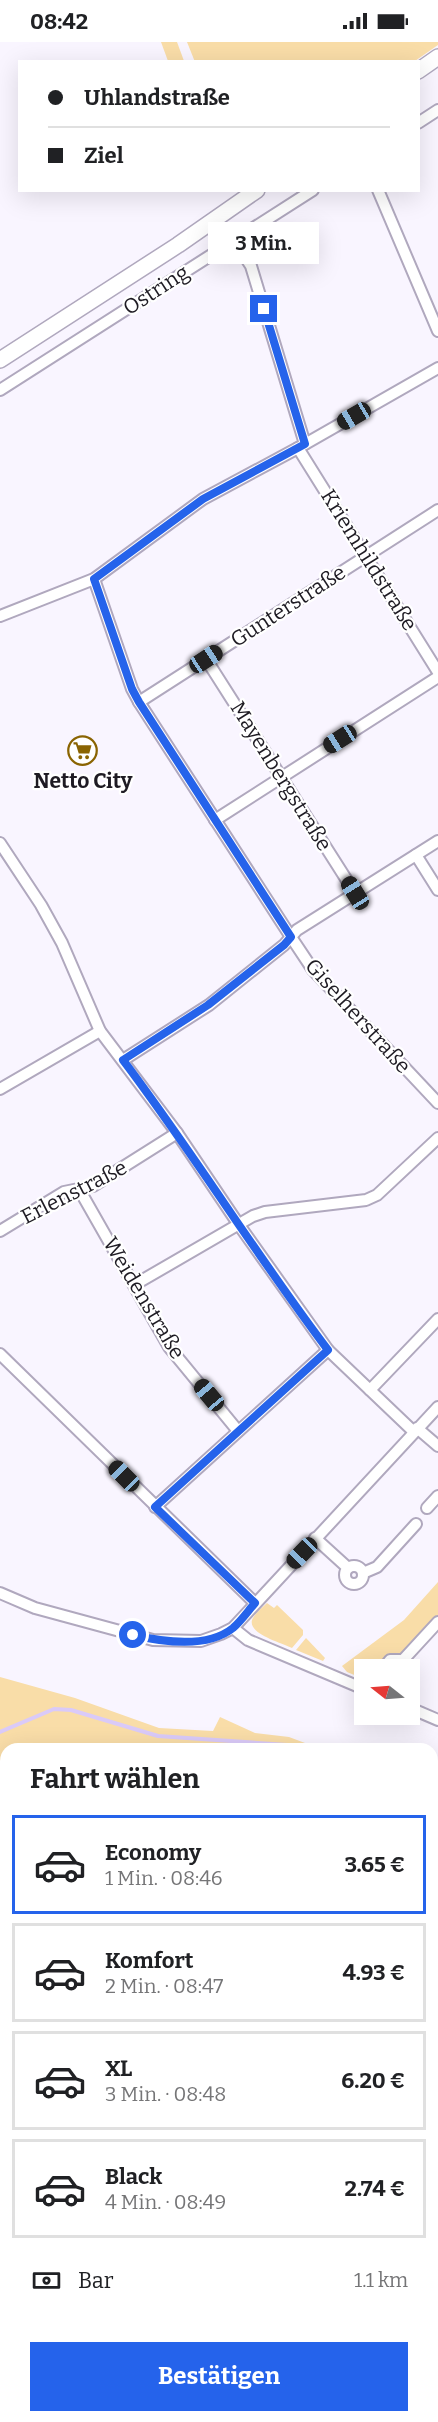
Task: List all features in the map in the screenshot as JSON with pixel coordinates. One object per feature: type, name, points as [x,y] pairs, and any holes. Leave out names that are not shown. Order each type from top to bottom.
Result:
[{"type":"street","points":[[420,70],[438,57]]},
{"type":"street","points":[[420,122],[438,110]]},
{"type":"street","name":"Ostring","points":[[0,360],[254,192]]},
{"type":"street","name":"Ostring","points":[[0,390],[310,192]]},
{"type":"street","points":[[379,192],[438,331]]},
{"type":"street","name":"Kriemhildstraße","points":[[234,240],[251,266],[302,446],[438,672]]},
{"type":"street","points":[[0,616],[94,579],[203,499],[302,446],[438,368]]},
{"type":"street","name":"Gunterstraße","points":[[139,702],[438,510]]},
{"type":"street","name":"Giselherstraße","points":[[94,579],[132,689],[139,702],[291,937],[313,970],[438,1103]]},
{"type":"street","name":"Mayenbergstraße","points":[[206,659],[355,893]]},
{"type":"street","points":[[215,820],[438,677]]},
{"type":"street","points":[[123,1060],[208,1005],[284,945],[297,930],[438,841]]},
{"type":"street","points":[[0,843],[41,904],[62,943],[100,1031],[177,1132],[239,1225],[328,1350],[370,1390],[438,1446]]},
{"type":"street","points":[[416,855],[438,890]]},
{"type":"street","points":[[0,1089],[100,1031]]},
{"type":"street","name":"Erlenstraße","points":[[0,1231],[64,1192],[93,1186],[177,1132]]},
{"type":"street","points":[[134,1285],[265,1212],[366,1200],[377,1195],[438,1138]]},
{"type":"street","name":"Weidenstraße","points":[[79,1189],[169,1347],[238,1431]]},
{"type":"street","points":[[370,1390],[438,1319]]},
{"type":"street","points":[[155,1507],[328,1350]]},
{"type":"street","points":[[0,1353],[255,1603]]},
{"type":"street","points":[[0,1593],[35,1608],[153,1640],[201,1641],[221,1634],[233,1628],[438,1407]]},
{"type":"street","points":[[427,1508],[438,1496]]},
{"type":"street","points":[[315,1538],[348,1568],[357,1566],[363,1573],[377,1567],[416,1524]]},
{"type":"street","points":[[404,1659],[438,1622]]},
{"type":"street","points":[[233,1628],[248,1640],[354,1685]]},
{"type":"street","points":[[420,1712],[438,1720]]},
{"type":"shaded area","points":[[161,42],[177,42],[184,60],[168,60]]},
{"type":"shaded area","points":[[187,42],[438,42],[438,45],[416,60],[194,60]]},
{"type":"shaded area","points":[[438,1582],[438,1619],[406,1652],[396,1659],[354,1659],[354,1675],[347,1672],[342,1666],[404,1620]]},
{"type":"shaded area","points":[[267,1603],[274,1608],[277,1605],[303,1630],[303,1635],[292,1648],[260,1634],[252,1625],[254,1616]]},
{"type":"shaded area","points":[[306,1638],[325,1658],[323,1661],[296,1650]]},
{"type":"shaded area","points":[[0,1677],[75,1698],[159,1728],[213,1731],[220,1717],[255,1733],[289,1737],[305,1743],[0,1743]]},
{"type":"waterway","points":[[0,1732],[54,1709],[71,1710],[158,1736],[258,1743]]},
{"type":"place","name":"Netto City","points":[[83,750]]},
{"type":"route","points":[[133,1635],[153,1640],[201,1641],[233,1628],[255,1603],[155,1507],[328,1350],[239,1225],[177,1132],[123,1060],[208,1005],[291,937],[139,702],[132,689],[94,579],[203,499],[305,444],[264,309]]}]
